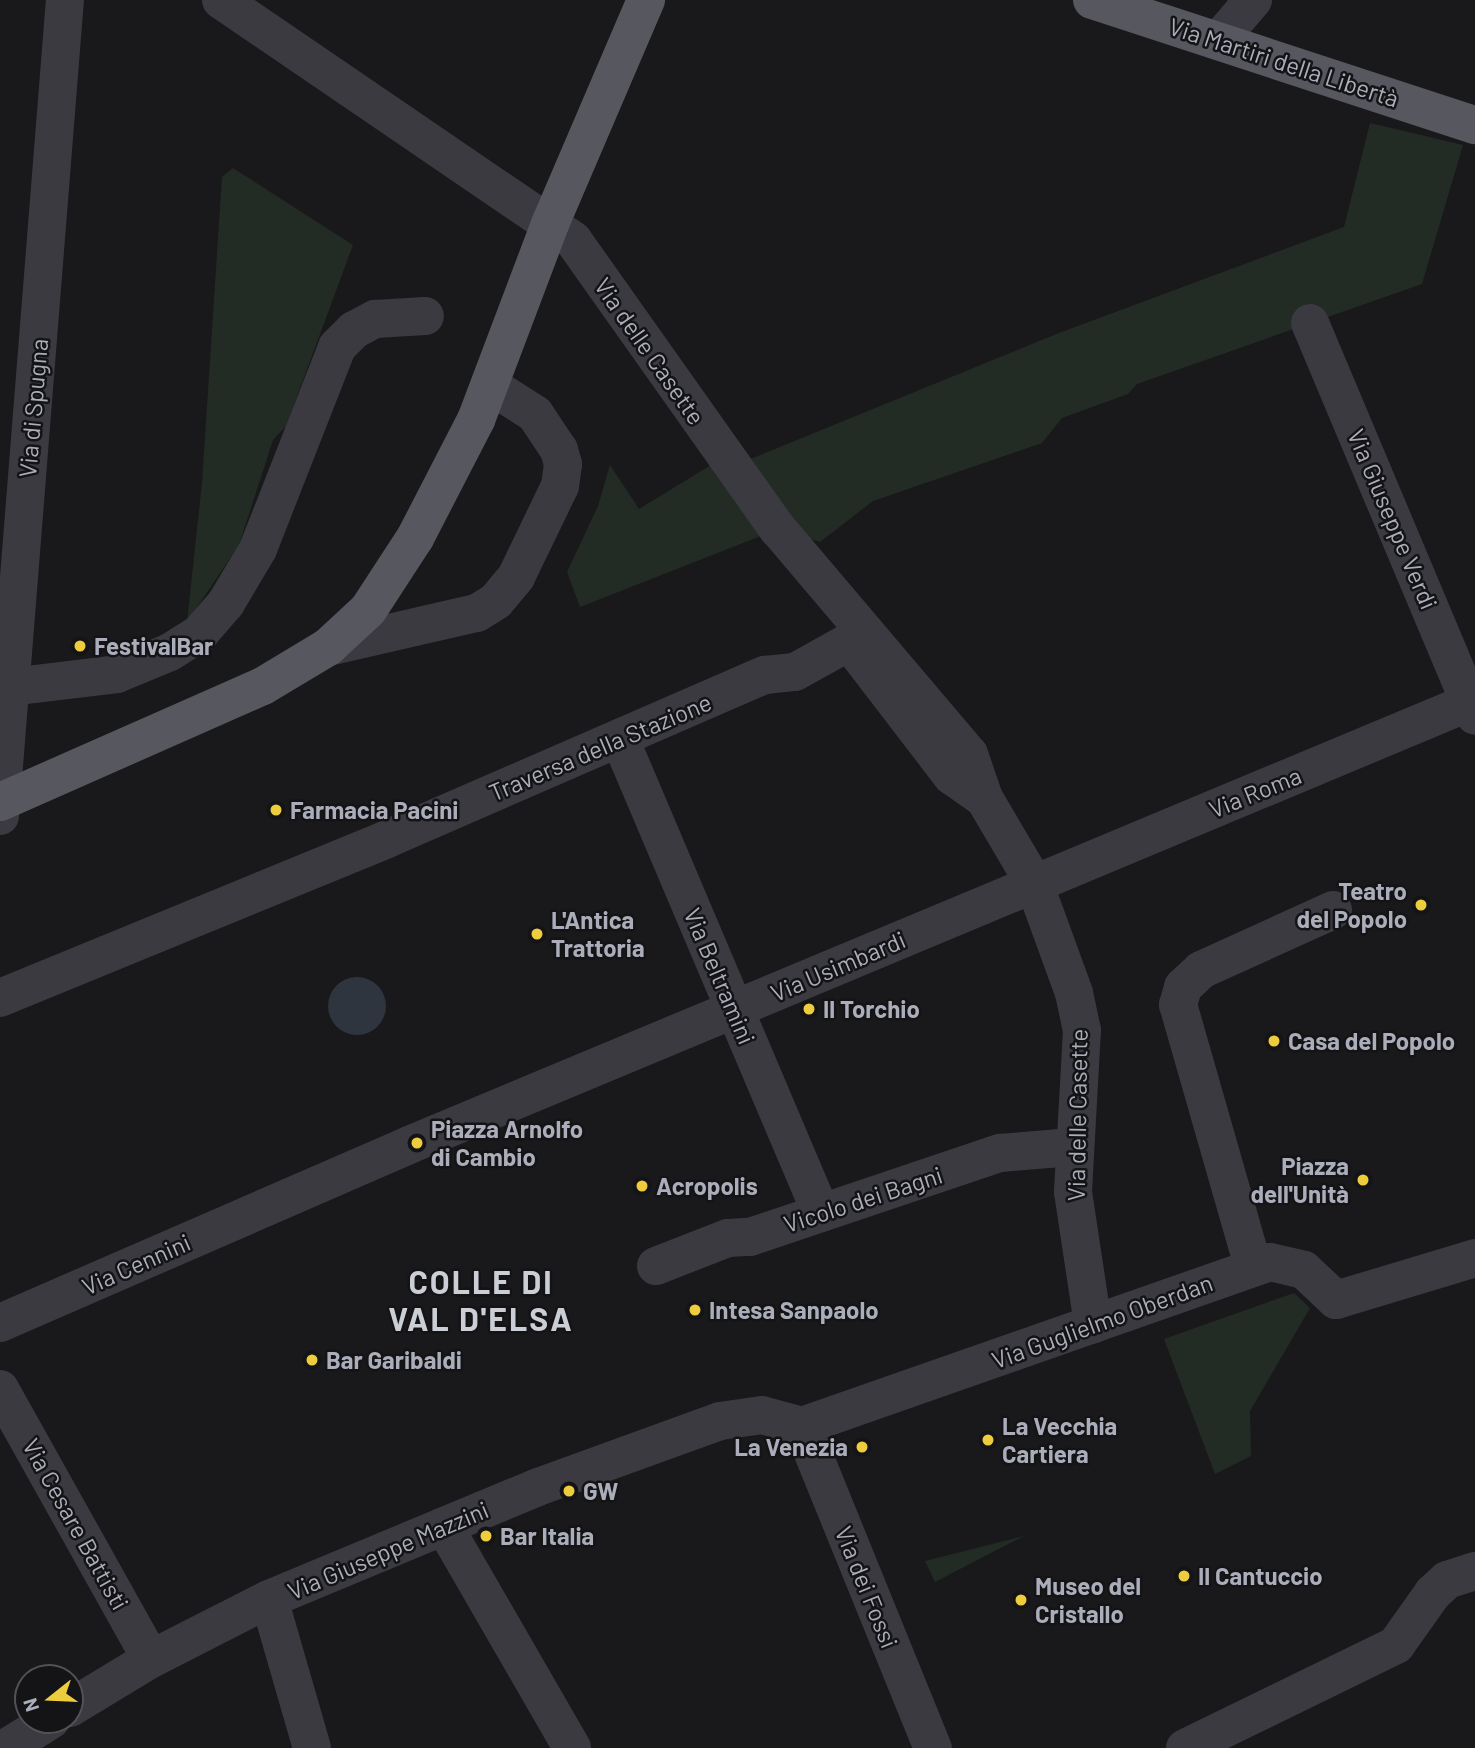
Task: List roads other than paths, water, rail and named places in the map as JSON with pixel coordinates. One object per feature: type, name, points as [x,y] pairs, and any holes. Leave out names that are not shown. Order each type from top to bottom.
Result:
[{"type":"main road","points":[[0,802],[218,708],[328,647],[362,617],[400,564],[491,386],[550,224],[646,0]]},
{"type":"main road","name":"Via Martiri della Libertà","points":[[1092,0],[1475,125]]},
{"type":"street","name":"Via di Spugna","points":[[0,816],[10,687],[9,592],[65,0]]},
{"type":"street","name":"Via delle Casette","points":[[221,0],[550,224],[579,248],[730,466],[778,528],[970,754],[984,798],[1034,883],[1074,993],[1082,1030],[1073,1147],[1073,1192],[1093,1325]]},
{"type":"street","points":[[1218,41],[1253,0]]},
{"type":"street","points":[[10,687],[117,674],[170,652],[200,633],[226,603],[258,549],[337,346],[354,330],[375,319],[425,316]]},
{"type":"street","name":"Via Giuseppe Verdi","points":[[1310,323],[1473,706]]},
{"type":"street","points":[[328,647],[470,616],[496,601],[516,577],[560,486],[563,464],[559,450],[534,414],[491,386]]},
{"type":"street","name":"Via delle Casette","points":[[849,642],[952,776],[984,798]]},
{"type":"street","name":"Traversa della Stazione","points":[[0,998],[620,739],[765,675],[795,672],[849,642]]},
{"type":"street","name":"Via Roma","points":[[1034,883],[1473,706]]},
{"type":"street","name":"Via Beltramini","points":[[620,739],[821,1213]]},
{"type":"street","name":"Via Usimbardi","points":[[272,1204],[1034,883]]},
{"type":"street","points":[[1253,1266],[1178,1005],[1183,987],[1201,970],[1333,910]]},
{"type":"street","name":"Vicolo dei Bagni","points":[[656,1266],[728,1238],[750,1237],[1000,1153],[1073,1147]]},
{"type":"street","name":"Via Cennini","points":[[0,1323],[272,1204]]},
{"type":"street","name":"Via Guglielmo Oberdan","points":[[802,1426],[1093,1325],[1253,1266],[1285,1263],[1304,1270],[1336,1300],[1475,1258]]},
{"type":"street","name":"Via Cesare Battisti","points":[[0,1390],[151,1659]]},
{"type":"street","name":"Via Giuseppe Mazzini","points":[[84,1700],[151,1659],[269,1599],[444,1526],[720,1421],[762,1415],[802,1426]]},
{"type":"street","name":"Via dei Fossi","points":[[802,1426],[933,1748]]},
{"type":"street","points":[[444,1526],[572,1748]]},
{"type":"street","points":[[1185,1748],[1396,1645],[1433,1593],[1447,1580],[1475,1571]]},
{"type":"street","points":[[269,1599],[312,1748]]},
{"type":"place","name":"FestivalBar","points":[[80,646]]},
{"type":"place","name":"Farmacia Pacini","points":[[276,810]]},
{"type":"place","name":"Teatro del Popolo","points":[[1421,905]]},
{"type":"place","name":"L'Antica Trattoria","points":[[537,934]]},
{"type":"place","name":"Il Torchio","points":[[809,1009]]},
{"type":"place","name":"Casa del Popolo","points":[[1274,1041]]},
{"type":"place","name":"Piazza Arnolfo di Cambio","points":[[417,1143]]},
{"type":"place","name":"Piazza dell'Unità","points":[[1363,1180]]},
{"type":"place","name":"Acropolis","points":[[642,1186]]},
{"type":"place","name":"Intesa Sanpaolo","points":[[695,1310]]},
{"type":"place","name":"Bar Garibaldi","points":[[312,1360]]},
{"type":"place","name":"La Vecchia Cartiera","points":[[988,1440]]},
{"type":"place","name":"La Venezia","points":[[862,1447]]},
{"type":"place","name":"GW","points":[[569,1491]]},
{"type":"place","name":"Bar Italia","points":[[486,1536]]},
{"type":"place","name":"Il Cantuccio","points":[[1184,1576]]},
{"type":"place","name":"Museo del Cristallo","points":[[1021,1600]]},
{"type":"district","name":"COLLE DI VAL D'ELSA","points":[[481,1300]]}]
